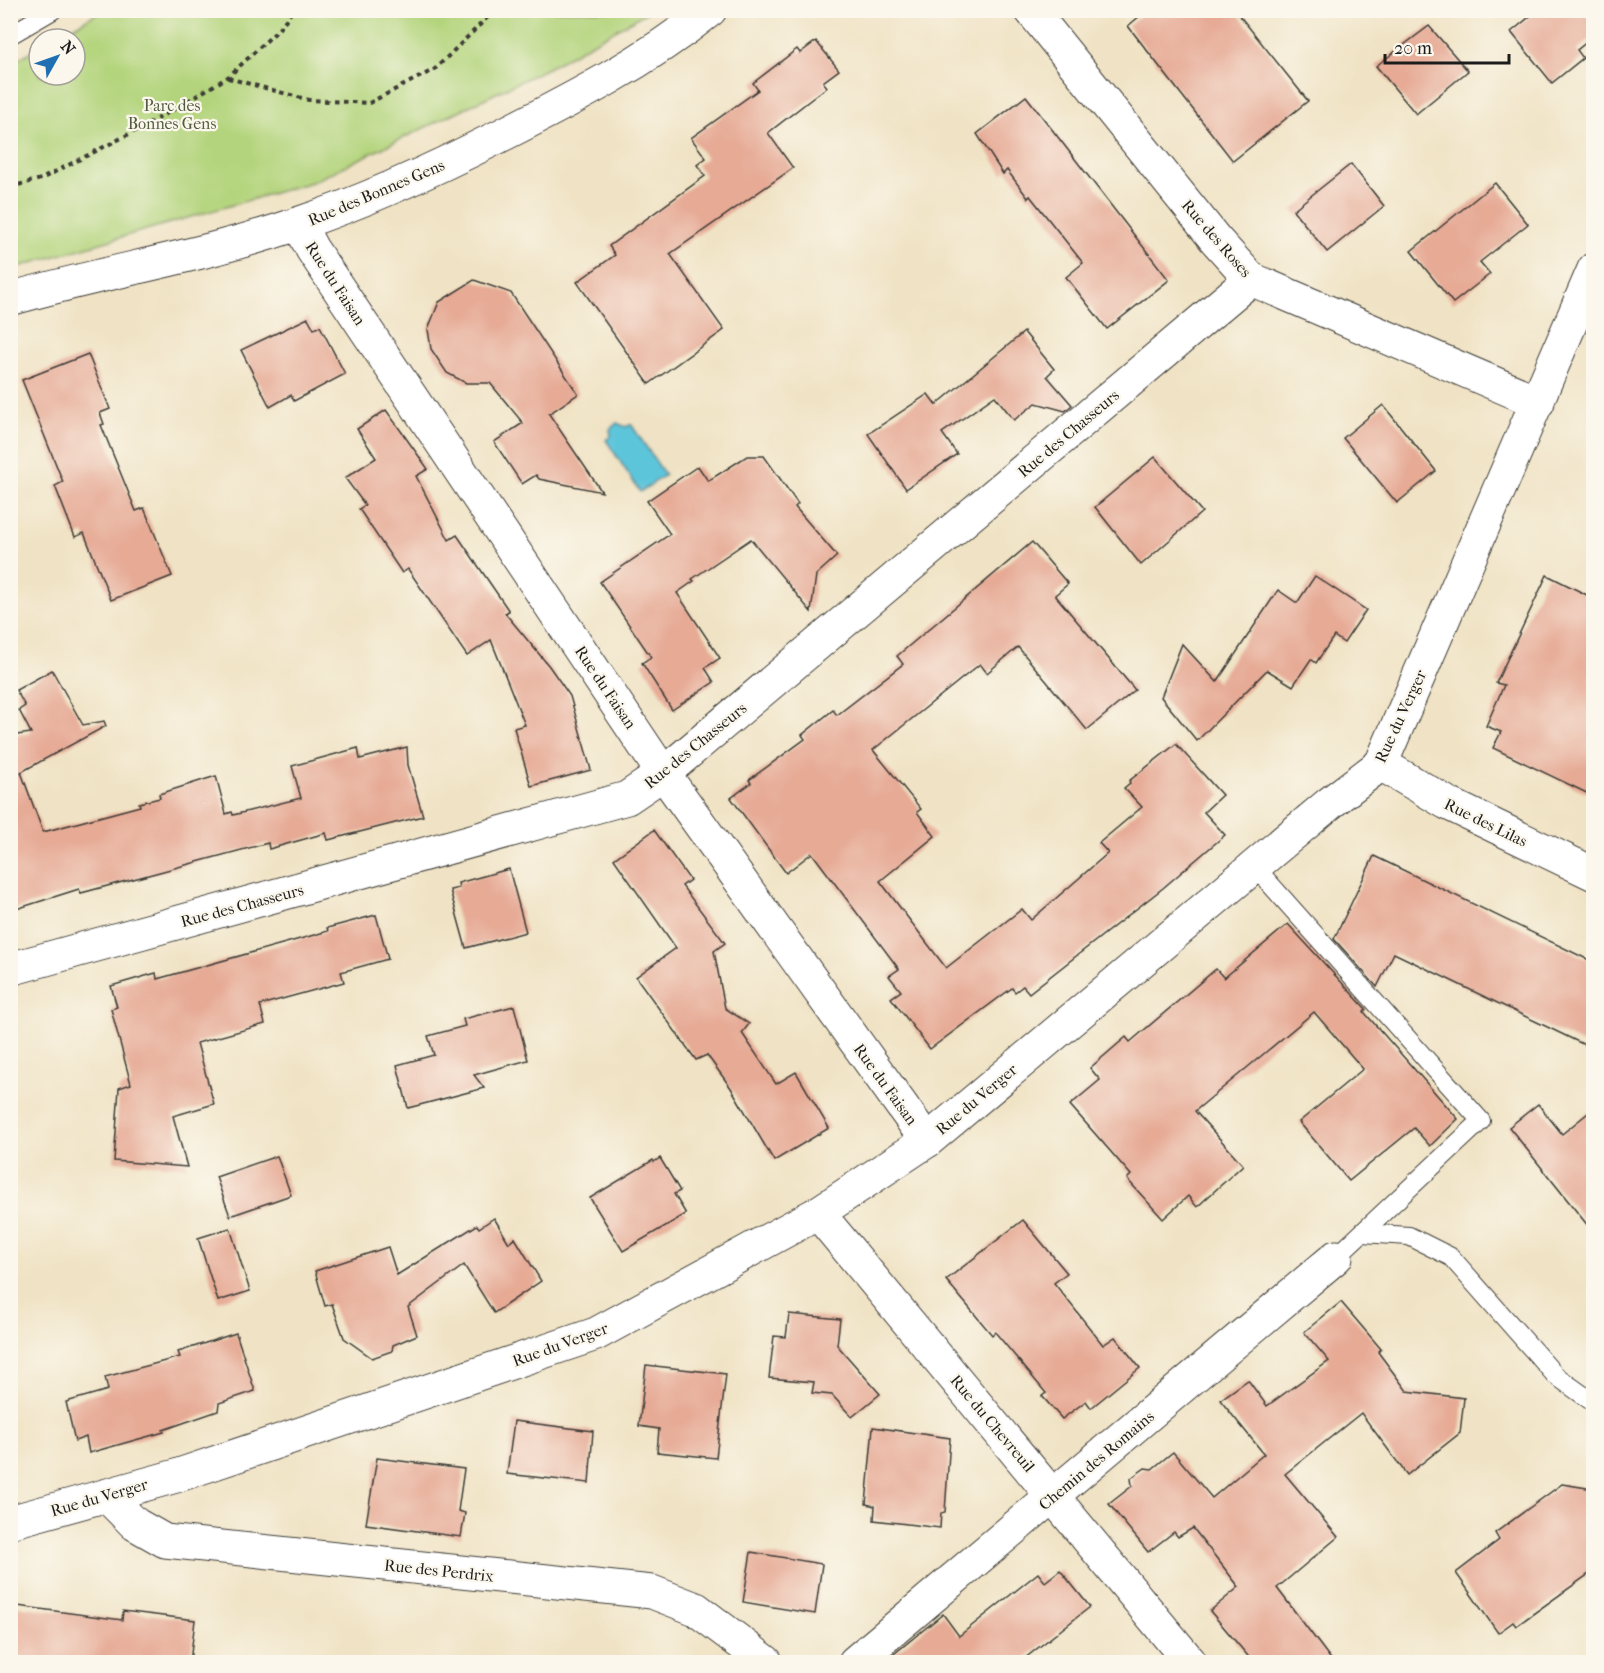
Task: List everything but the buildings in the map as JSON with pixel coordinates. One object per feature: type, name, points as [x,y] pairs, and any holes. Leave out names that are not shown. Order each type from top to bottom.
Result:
[{"type":"street","name":"Rue des Bonnes Gens","points":[[10,299],[299,224],[421,175],[550,111],[637,63],[710,10]]},
{"type":"street","name":"Rue des Roses","points":[[1031,10],[1215,239],[1251,279],[1538,402]]},
{"type":"street","name":"Rue du Faisan","points":[[299,224],[312,249],[664,773],[927,1141]]},
{"type":"street","name":"Rue du Verger","points":[[10,1522],[187,1472],[596,1334],[818,1213],[927,1141],[1254,866],[1381,764],[1538,402],[1593,269]]},
{"type":"street","name":"Rue des Chasseurs","points":[[10,969],[606,806],[627,798],[664,773],[1251,279]]},
{"type":"street","name":"Rue des Lilas","points":[[1381,764],[1447,803],[1593,874]]},
{"type":"street","name":"Rue du Chevreuil","points":[[818,1213],[1190,1662]]},
{"type":"street","name":"Chemin des Romains","points":[[855,1662],[1336,1257]]},
{"type":"street","name":"Rue des Perdrix","points":[[107,1496],[135,1524],[165,1541],[652,1593],[670,1597],[696,1609],[766,1662]]},
{"type":"lane","points":[[10,35],[53,10]]},
{"type":"lane","points":[[1254,866],[1481,1121],[1336,1257]]},
{"type":"lane","points":[[1362,1233],[1410,1236],[1451,1257],[1555,1375],[1593,1404]]},
{"type":"path","points":[[10,187],[41,180],[147,125],[228,77],[278,30],[293,10]]},
{"type":"path","points":[[228,77],[309,100],[369,103],[435,69],[495,10]]},
{"type":"green space","name":"Parc des Bonnes Gens","points":[[101,10],[649,11],[550,67],[312,182],[11,269],[11,63],[27,54],[27,87],[87,87],[87,27],[73,27]]},
{"type":"water","points":[[617,423],[626,427],[631,424],[665,475],[640,492],[606,440],[611,436],[610,429]]}]
